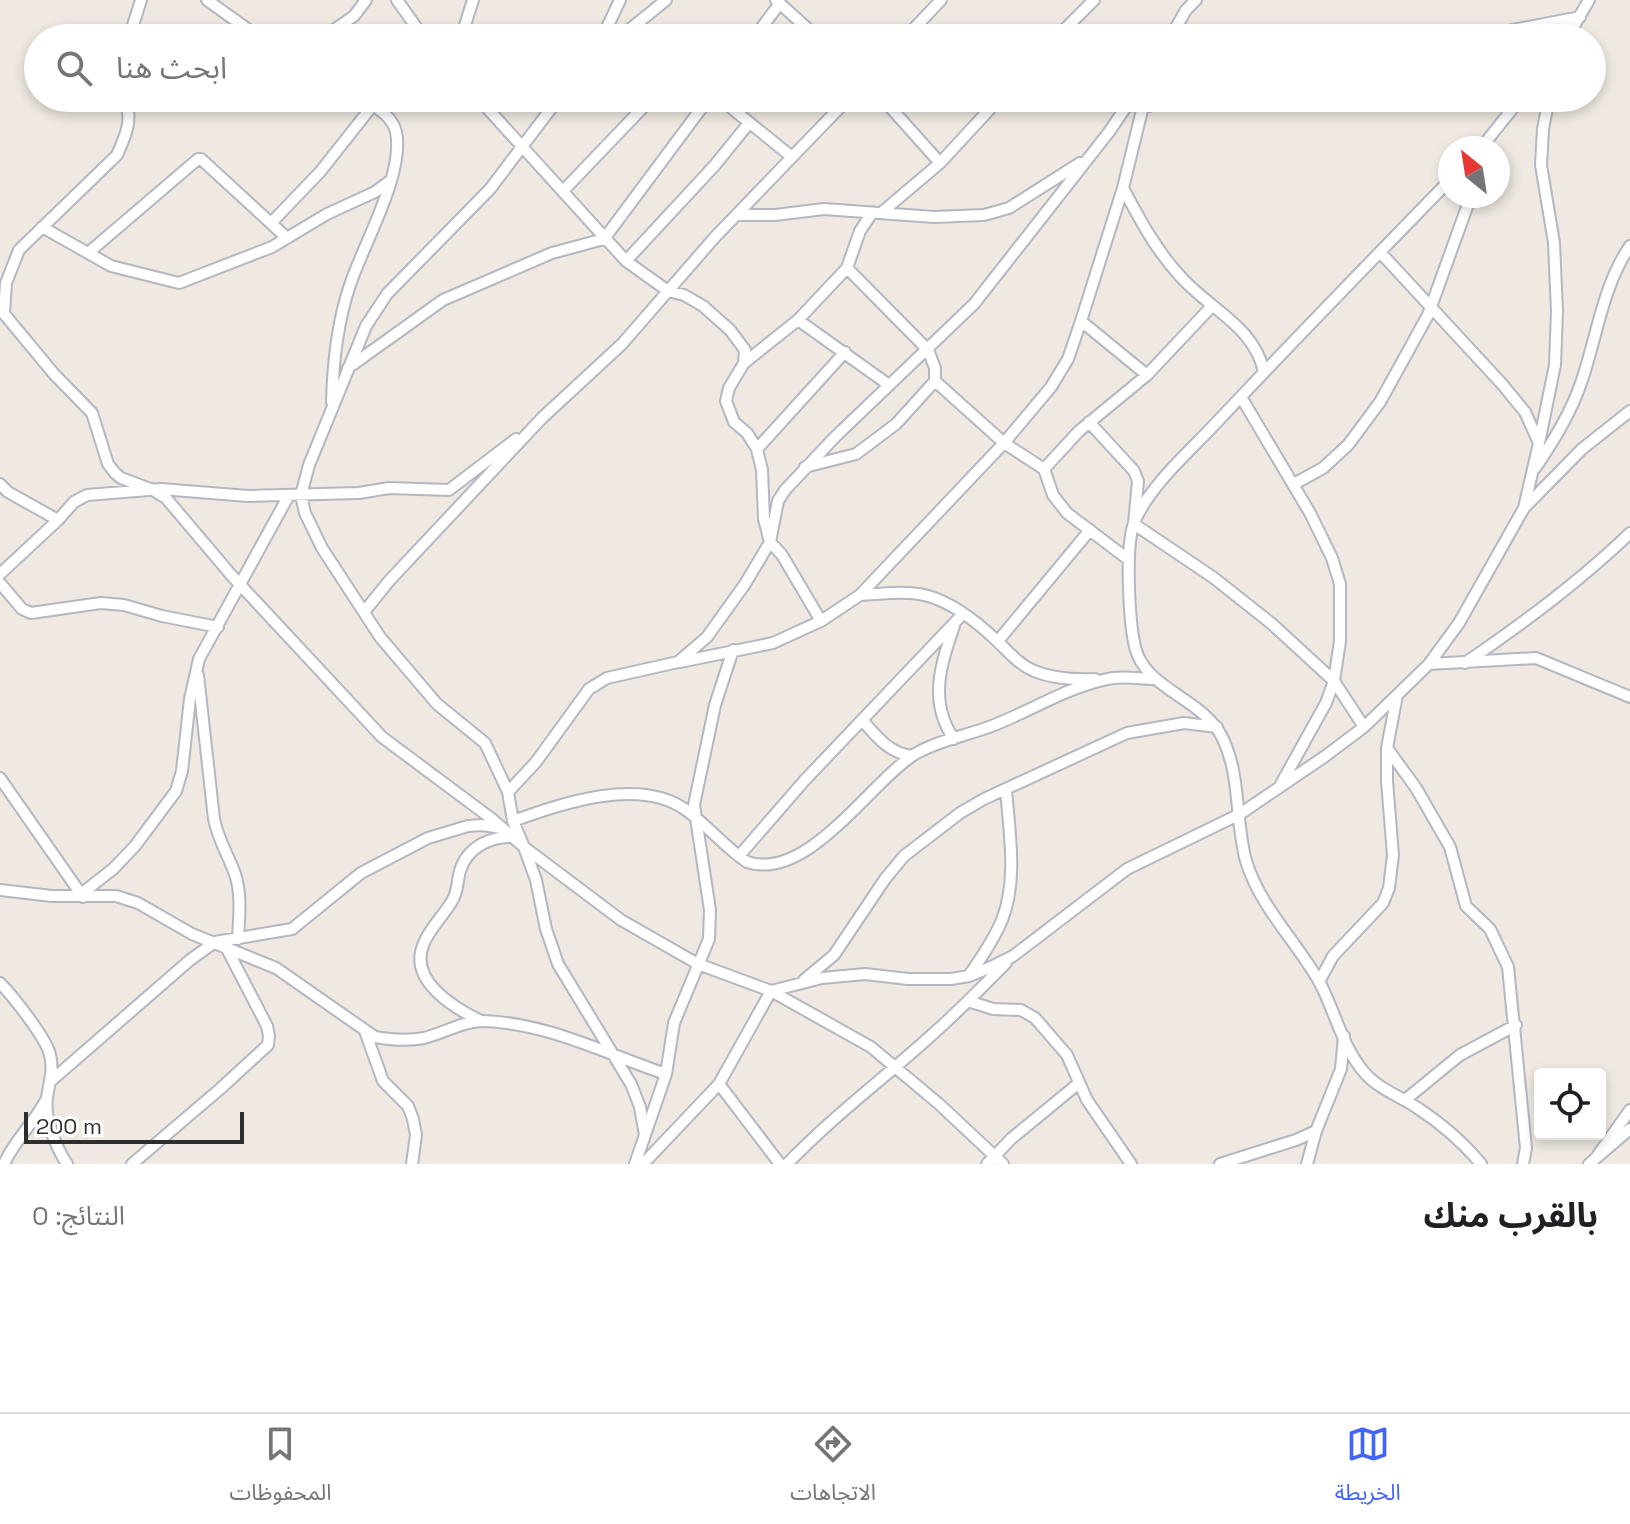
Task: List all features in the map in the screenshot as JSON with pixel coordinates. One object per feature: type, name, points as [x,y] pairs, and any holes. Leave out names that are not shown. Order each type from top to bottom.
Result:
[{"type":"street","points":[[133,24],[141,0]]},
{"type":"street","points":[[207,0],[240,24]]},
{"type":"street","points":[[342,24],[354,16],[366,0]]},
{"type":"street","points":[[397,0],[414,24]]},
{"type":"street","points":[[465,24],[473,0]]},
{"type":"street","points":[[609,24],[620,0]]},
{"type":"street","points":[[636,24],[666,0]]},
{"type":"street","points":[[918,24],[941,0]]},
{"type":"street","points":[[1070,24],[1094,0]]},
{"type":"street","points":[[1176,0],[1186,10]]},
{"type":"street","points":[[1178,24],[1196,0]]},
{"type":"street","points":[[1576,24],[1589,0]]},
{"type":"street","points":[[763,24],[778,2],[802,24]]},
{"type":"street","points":[[1544,24],[1580,17]]},
{"type":"street","points":[[128,112],[130,120],[126,136],[117,155],[19,250],[6,283],[2,311],[54,374],[92,413],[108,464],[115,473],[153,490],[173,504],[239,584],[382,737],[621,920],[698,964],[771,991],[871,1047],[996,1161],[1012,1138],[1079,1083]]},
{"type":"street","points":[[271,223],[320,172],[359,112]]},
{"type":"street","points":[[332,410],[337,337],[349,288],[384,201],[397,144],[391,120],[381,112]]},
{"type":"street","points":[[491,112],[626,261],[668,291],[684,295],[703,306],[730,330],[745,350],[744,363]]},
{"type":"street","points":[[82,895],[135,846],[176,791],[182,771],[197,666],[239,584],[295,495],[305,487],[309,465],[366,326],[387,294],[481,199],[549,112]]},
{"type":"street","points":[[564,190],[639,112]]},
{"type":"street","points":[[347,369],[443,300],[552,253],[604,239],[699,112]]},
{"type":"street","points":[[736,112],[792,157]]},
{"type":"street","points":[[364,612],[389,581],[542,418],[622,344],[835,112]]},
{"type":"street","points":[[894,112],[940,163]]},
{"type":"street","points":[[821,621],[782,555],[770,542],[764,519],[762,470],[757,449],[747,433],[734,422],[726,401],[729,388],[744,363],[798,320],[847,268],[860,231],[877,213],[940,163],[987,112]]},
{"type":"street","points":[[678,662],[707,637],[726,613],[770,542],[778,501],[805,467],[974,304],[1122,112]]},
{"type":"street","points":[[508,792],[536,762],[589,689],[607,678],[773,643],[821,621],[860,595],[1004,443],[1051,387],[1068,359],[1123,188],[1141,112]]},
{"type":"street","points":[[1492,136],[1510,112]]},
{"type":"street","points":[[1524,508],[1555,365],[1554,243],[1541,165],[1546,112]]},
{"type":"street","points":[[626,261],[715,165],[749,123]]},
{"type":"street","points":[[738,215],[775,215],[824,209],[934,217],[984,215],[1009,208],[1088,158]]},
{"type":"street","points":[[88,253],[198,159],[205,161],[287,238]]},
{"type":"street","points":[[42,227],[111,266],[179,283],[243,259],[287,238],[390,181]]},
{"type":"street","points":[[1123,188],[1156,247],[1182,278],[1251,340],[1260,355],[1264,372]]},
{"type":"street","points":[[1134,524],[1158,487],[1438,192]]},
{"type":"street","points":[[1294,484],[1323,468],[1348,445],[1380,402],[1431,305],[1467,208]]},
{"type":"street","points":[[1531,476],[1559,432],[1582,381],[1615,272],[1630,246]]},
{"type":"street","points":[[1380,252],[1525,412],[1539,443]]},
{"type":"street","points":[[805,467],[856,454],[896,424],[935,381],[935,368],[928,350],[847,268]]},
{"type":"street","points":[[1044,469],[1089,422],[1147,375],[1212,306]]},
{"type":"street","points":[[798,320],[889,385]]},
{"type":"street","points":[[1081,321],[1147,375]]},
{"type":"street","points":[[757,449],[845,352]]},
{"type":"street","points":[[935,381],[1004,443],[1044,469],[1060,505],[1129,560]]},
{"type":"street","points":[[1241,397],[1294,484],[1332,558],[1340,584],[1340,641],[1334,681],[1326,703],[1280,786]]},
{"type":"street","points":[[787,1164],[827,1124],[968,1001],[1013,956],[1127,869],[1240,814],[1364,727],[1429,664],[1459,623],[1524,508],[1582,449],[1630,411]]},
{"type":"street","points":[[0,574],[74,502],[87,495],[153,490],[248,496],[359,493],[389,488],[449,490],[542,418]]},
{"type":"street","points":[[1089,422],[1134,471],[1138,481],[1129,560],[1135,647],[1143,666],[1156,679],[1197,707],[1217,727],[1231,760],[1247,863],[1278,922],[1319,982],[1364,1072],[1380,1086],[1430,1116],[1481,1164]]},
{"type":"street","points":[[0,484],[8,492],[58,520]]},
{"type":"street","points":[[295,495],[322,548],[380,637],[437,704],[485,743],[508,792],[513,821],[536,880],[546,929],[558,964],[631,1084],[640,1107],[645,1135]]},
{"type":"street","points":[[1134,524],[1214,578],[1272,624],[1334,681],[1364,727]]},
{"type":"street","points":[[998,641],[1090,530]]},
{"type":"street","points":[[1465,663],[1527,622],[1597,566],[1630,533]]},
{"type":"street","points":[[0,583],[22,609],[31,613],[101,603],[124,605],[218,627]]},
{"type":"street","points":[[860,595],[913,593],[929,596],[998,641],[1023,665],[1055,678],[1156,679]]},
{"type":"street","points":[[739,856],[958,613]]},
{"type":"street","points":[[954,739],[942,713],[939,676],[958,613]]},
{"type":"street","points":[[635,1164],[666,1074],[674,1023],[709,939],[712,924],[695,818],[696,793],[715,705],[733,650]]},
{"type":"street","points":[[1429,664],[1536,658],[1630,697]]},
{"type":"street","points":[[197,666],[214,819],[240,897],[238,939]]},
{"type":"street","points":[[513,821],[570,801],[600,796],[653,798],[670,802],[695,818],[739,856],[759,866],[772,864],[824,838],[912,756],[928,747],[991,726],[1067,692],[1114,678]]},
{"type":"street","points":[[1319,982],[1333,956],[1383,903],[1389,888],[1393,855],[1387,748],[1397,695]]},
{"type":"street","points":[[862,720],[897,754],[912,756]]},
{"type":"street","points":[[799,983],[834,955],[904,856],[960,813],[1127,733],[1184,723],[1217,727]]},
{"type":"street","points":[[1387,748],[1416,788],[1450,847],[1466,906],[1490,929],[1508,967],[1526,1148],[1523,1164]]},
{"type":"street","points":[[0,778],[82,895]]},
{"type":"street","points":[[969,976],[990,945],[1003,917],[1011,860],[1006,789]]},
{"type":"street","points":[[52,1080],[190,960],[215,942],[292,929],[361,873],[428,838],[468,826],[503,829]]},
{"type":"street","points":[[513,837],[488,840],[461,866],[453,900],[423,944],[421,957],[434,989],[445,1001],[481,1021],[561,1034],[666,1074]]},
{"type":"street","points":[[0,890],[116,896],[138,903],[192,934],[276,968],[375,1037],[394,1040],[425,1037],[481,1021]]},
{"type":"street","points":[[132,1164],[268,1045],[267,1026],[227,949]]},
{"type":"street","points":[[643,1164],[719,1084],[771,991],[822,978],[865,974],[908,979],[969,976],[1013,956]]},
{"type":"street","points":[[0,983],[43,1037],[51,1055],[52,1080],[34,1122],[4,1164]]},
{"type":"street","points":[[968,1001],[993,1009],[1021,1010],[1035,1018],[1067,1055],[1087,1100],[1131,1164]]},
{"type":"street","points":[[1405,1100],[1460,1055],[1516,1025]]},
{"type":"street","points":[[365,1031],[383,1081],[408,1106],[413,1119],[416,1135],[412,1164]]},
{"type":"street","points":[[1307,1164],[1316,1131],[1341,1069],[1344,1034]]},
{"type":"street","points":[[719,1084],[774,1162]]},
{"type":"street","points":[[46,1100],[53,1134],[67,1164]]},
{"type":"street","points":[[1598,1155],[1630,1110]]},
{"type":"street","points":[[1589,1164],[1630,1129]]},
{"type":"street","points":[[1220,1164],[1316,1131]]}]
